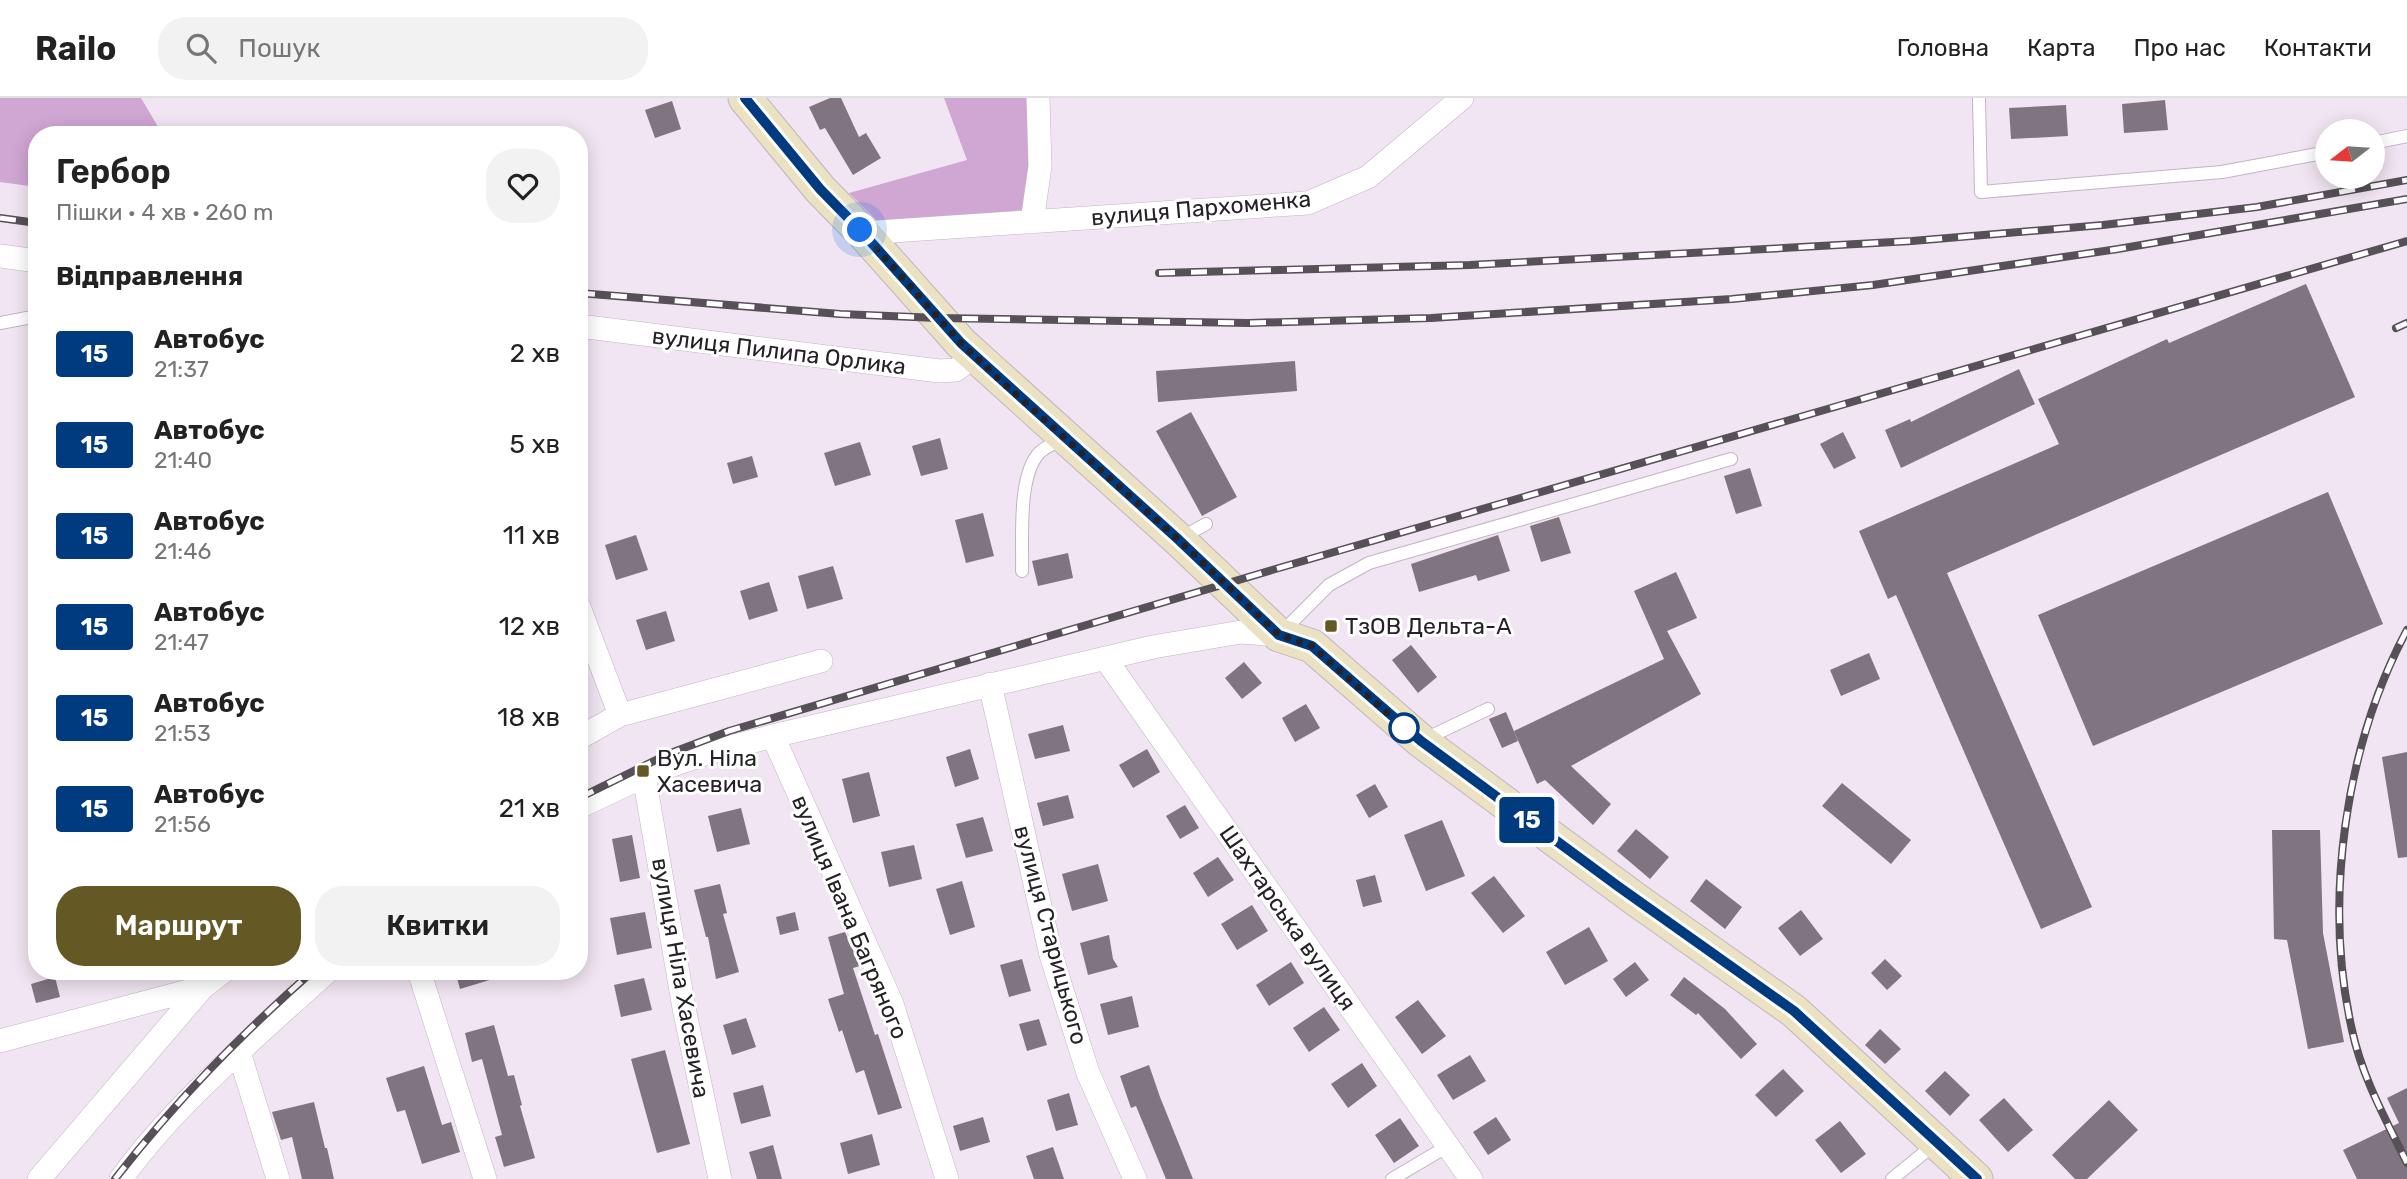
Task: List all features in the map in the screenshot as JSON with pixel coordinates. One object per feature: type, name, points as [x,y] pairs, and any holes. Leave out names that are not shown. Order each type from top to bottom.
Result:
[{"type":"street","points":[[746,98],[820,189],[968,349],[1064,437],[1193,532],[1279,635]]},
{"type":"street","points":[[1032,222],[1040,166],[1038,98]]},
{"type":"street","name":"вулиця Пархоменка","points":[[861,231],[1308,204],[1368,177],[1462,98]]},
{"type":"street","points":[[0,256],[28,260]]},
{"type":"street","name":"вулиця Пилипа Орлика","points":[[588,327],[939,371],[956,370],[968,349]]},
{"type":"street","points":[[588,631],[620,715]]},
{"type":"street","points":[[588,803],[644,776],[708,753],[773,736],[1105,658],[1241,632],[1279,635],[1312,646],[1421,741],[1794,1011],[1976,1179]]},
{"type":"street","name":"Шахтарська вулиця","points":[[1105,658],[1471,1179]]},
{"type":"street","points":[[588,733],[620,715],[821,661]]},
{"type":"street","name":"вулиця Старицького","points":[[990,684],[1051,955],[1088,1073],[1135,1179]]},
{"type":"street","name":"вулиця Івана Багряного","points":[[773,736],[892,1004],[947,1179]]},
{"type":"street","name":"вулиця Ніла Хасевича","points":[[644,776],[684,1008],[720,1179]]},
{"type":"street","points":[[39,1179],[203,987],[212,980]]},
{"type":"street","points":[[121,1179],[139,1154],[239,1052],[318,980]]},
{"type":"street","points":[[422,980],[485,1179]]},
{"type":"street","points":[[0,1041],[203,987]]},
{"type":"street","points":[[239,1052],[278,1179]]},
{"type":"lane","points":[[1979,98],[1981,192],[2222,172],[2315,154]]},
{"type":"lane","points":[[2385,141],[2407,136]]},
{"type":"lane","points":[[0,323],[28,318]]},
{"type":"lane","points":[[1022,571],[1025,490],[1031,466],[1040,452],[1064,437]]},
{"type":"lane","points":[[1279,635],[1329,585],[1369,563],[1731,459]]},
{"type":"lane","points":[[1421,741],[1488,709]]},
{"type":"lane","points":[[1892,1179],[1937,1143]]},
{"type":"lane","points":[[1392,1179],[1448,1146]]},
{"type":"shaded area","points":[[0,98],[141,98],[158,126],[28,126],[28,186],[0,182]]},
{"type":"shaded area","points":[[944,98],[1038,98],[1034,209],[880,224],[849,193],[967,160]]},
{"type":"building","points":[[830,98],[841,98],[859,137],[866,133],[881,158],[853,175],[825,128],[820,130],[809,107]]},
{"type":"building","points":[[2165,100],[2168,130],[2124,133],[2122,104]]},
{"type":"building","points":[[672,101],[681,129],[655,138],[645,110]]},
{"type":"building","points":[[2066,105],[2068,136],[2011,139],[2009,108]]},
{"type":"building","points":[[2306,284],[2355,397],[1947,573],[2092,907],[2041,929],[1896,595],[1888,599],[1859,531],[2059,444],[2038,399],[2167,339],[2169,343]]},
{"type":"building","points":[[1295,361],[1297,391],[1158,402],[1156,371]]},
{"type":"building","points":[[2019,369],[2035,404],[1901,468],[1885,430],[1910,419],[1911,422]]},
{"type":"building","points":[[1191,412],[1237,497],[1202,516],[1156,431]]},
{"type":"building","points":[[1843,432],[1856,458],[1834,469],[1820,444]]},
{"type":"building","points":[[940,438],[948,469],[921,476],[912,446]]},
{"type":"building","points":[[860,442],[871,475],[835,486],[824,453]]},
{"type":"building","points":[[752,456],[758,477],[733,484],[727,463]]},
{"type":"building","points":[[1750,468],[1762,506],[1736,514],[1724,476]]},
{"type":"building","points":[[2328,492],[2383,624],[2093,746],[2038,615]]},
{"type":"building","points":[[983,513],[994,556],[966,563],[955,520]]},
{"type":"building","points":[[1559,517],[1571,553],[1541,562],[1530,526]]},
{"type":"building","points":[[636,535],[648,570],[616,580],[605,545]]},
{"type":"building","points":[[1498,535],[1510,571],[1478,581],[1476,575],[1419,592],[1411,564]]},
{"type":"building","points":[[1068,553],[1073,578],[1038,586],[1032,561]]},
{"type":"building","points":[[833,566],[843,599],[807,609],[798,576]]},
{"type":"building","points":[[1676,572],[1697,618],[1667,631],[1701,694],[1571,766],[1611,804],[1593,825],[1545,780],[1537,784],[1514,731],[1664,659],[1634,591]]},
{"type":"building","points":[[769,582],[778,611],[749,620],[740,591]]},
{"type":"building","points":[[666,611],[675,641],[646,650],[636,620]]},
{"type":"building","points":[[1411,645],[1437,677],[1418,693],[1392,660]]},
{"type":"building","points":[[1869,653],[1880,679],[1841,696],[1830,670]]},
{"type":"building","points":[[1244,662],[1262,683],[1242,699],[1225,678]]},
{"type":"building","points":[[1306,704],[1320,728],[1295,742],[1282,718]]},
{"type":"building","points":[[1506,712],[1518,741],[1502,748],[1489,719]]},
{"type":"building","points":[[1063,725],[1070,751],[1035,759],[1028,734]]},
{"type":"building","points":[[970,749],[979,779],[955,787],[946,757]]},
{"type":"building","points":[[1147,749],[1160,772],[1133,788],[1119,765]]},
{"type":"building","points":[[2407,752],[2407,857],[2398,858],[2382,757]]},
{"type":"building","points":[[869,772],[880,816],[853,823],[842,779]]},
{"type":"building","points":[[1842,783],[1911,840],[1891,864],[1822,806]]},
{"type":"building","points":[[1375,784],[1388,807],[1369,818],[1356,795]]},
{"type":"building","points":[[1068,795],[1074,818],[1043,826],[1037,803]]},
{"type":"building","points":[[1185,805],[1199,828],[1180,839],[1166,816]]},
{"type":"building","points":[[741,808],[750,844],[717,852],[708,816]]},
{"type":"building","points":[[983,817],[993,851],[966,858],[956,824]]},
{"type":"building","points":[[1442,820],[1465,876],[1426,891],[1404,835]]},
{"type":"building","points":[[1636,829],[1669,857],[1650,879],[1617,851]]},
{"type":"building","points":[[2272,830],[2320,830],[2323,933],[2344,1042],[2308,1049],[2287,940],[2274,939]]},
{"type":"building","points":[[632,835],[640,878],[620,882],[612,839]]},
{"type":"building","points":[[914,845],[922,879],[889,887],[881,852]]},
{"type":"building","points":[[1218,857],[1234,880],[1208,897],[1193,873]]},
{"type":"building","points":[[1098,864],[1108,901],[1072,911],[1062,874]]},
{"type":"building","points":[[1375,875],[1382,902],[1363,907],[1356,880]]},
{"type":"building","points":[[1494,876],[1525,916],[1503,933],[1471,893]]},
{"type":"building","points":[[1706,879],[1742,907],[1725,929],[1690,901]]},
{"type":"building","points":[[962,881],[975,927],[950,935],[936,889]]},
{"type":"building","points":[[720,884],[727,913],[723,914],[739,972],[716,979],[708,937],[694,890]]},
{"type":"building","points":[[1252,905],[1268,931],[1237,950],[1221,924]]},
{"type":"building","points":[[1801,910],[1823,939],[1800,956],[1778,928]]},
{"type":"building","points":[[645,912],[652,948],[617,955],[610,918]]},
{"type":"building","points":[[795,912],[799,930],[780,935],[776,917]]},
{"type":"building","points":[[1589,927],[1608,961],[1565,985],[1546,952]]},
{"type":"building","points":[[845,932],[860,966],[853,968],[902,1108],[878,1115],[864,1070],[856,1073],[842,1030],[839,1032],[828,999],[844,994],[828,937]]},
{"type":"building","points":[[1109,935],[1113,959],[1118,967],[1088,975],[1080,943]]},
{"type":"building","points":[[1022,959],[1031,991],[1009,997],[1000,965]]},
{"type":"building","points":[[1885,959],[1902,976],[1887,990],[1871,973]]},
{"type":"building","points":[[1291,962],[1304,983],[1269,1006],[1256,985]]},
{"type":"building","points":[[1635,962],[1649,980],[1626,997],[1613,979]]},
{"type":"building","points":[[1684,977],[1725,1009],[1757,1044],[1741,1059],[1698,1013],[1696,1015],[1670,995]]},
{"type":"building","points":[[644,978],[652,1010],[621,1017],[614,985]]},
{"type":"building","points":[[56,980],[60,997],[36,1003],[31,984]]},
{"type":"building","points":[[458,980],[490,980],[460,989]]},
{"type":"building","points":[[1132,996],[1139,1027],[1108,1035],[1100,1004]]},
{"type":"building","points":[[1418,1000],[1446,1036],[1422,1054],[1395,1017]]},
{"type":"building","points":[[1324,1007],[1340,1030],[1309,1052],[1293,1028]]},
{"type":"building","points":[[746,1018],[756,1047],[732,1055],[723,1025]]},
{"type":"building","points":[[1039,1019],[1047,1045],[1027,1051],[1019,1024]]},
{"type":"building","points":[[494,1025],[508,1076],[514,1075],[535,1158],[504,1167],[495,1137],[502,1135],[482,1059],[472,1062],[465,1033]]},
{"type":"building","points":[[1880,1029],[1901,1049],[1885,1064],[1865,1045]]},
{"type":"building","points":[[665,1050],[690,1144],[657,1153],[631,1059]]},
{"type":"building","points":[[1470,1055],[1486,1081],[1453,1100],[1437,1075]]},
{"type":"building","points":[[1362,1063],[1377,1086],[1348,1108],[1331,1084]]},
{"type":"building","points":[[1149,1065],[1193,1179],[1166,1179],[1136,1106],[1131,1108],[1120,1076]]},
{"type":"building","points":[[424,1066],[442,1125],[451,1122],[460,1152],[422,1164],[405,1110],[397,1112],[386,1078]]},
{"type":"building","points":[[1783,1069],[1804,1091],[1776,1117],[1755,1095]]},
{"type":"building","points":[[1945,1071],[1970,1095],[1950,1116],[1925,1091]]},
{"type":"building","points":[[763,1085],[771,1116],[741,1124],[733,1093]]},
{"type":"building","points":[[2407,1088],[2407,1179],[2357,1179],[2343,1150],[2399,1123],[2387,1098]]},
{"type":"building","points":[[1069,1093],[1078,1125],[1056,1131],[1047,1100]]},
{"type":"building","points":[[2004,1098],[2033,1130],[2008,1152],[1979,1120]]},
{"type":"building","points":[[2109,1100],[2138,1130],[2087,1179],[2075,1179],[2052,1155]]},
{"type":"building","points":[[314,1102],[334,1179],[302,1179],[292,1137],[281,1140],[272,1112]]},
{"type":"building","points":[[983,1117],[990,1142],[960,1151],[953,1126]]},
{"type":"building","points":[[1496,1117],[1511,1140],[1488,1155],[1473,1132]]},
{"type":"building","points":[[1400,1118],[1419,1146],[1394,1163],[1375,1135]]},
{"type":"building","points":[[1840,1121],[1866,1154],[1841,1173],[1815,1140]]},
{"type":"building","points":[[872,1134],[880,1165],[848,1174],[840,1143]]},
{"type":"building","points":[[773,1145],[782,1179],[757,1179],[749,1152]]},
{"type":"building","points":[[1053,1147],[1064,1179],[1034,1179],[1026,1156]]},
{"type":"railway","points":[[1159,273],[1470,265],[1912,241],[2103,225],[2257,207],[2407,180]]},
{"type":"railway","points":[[588,294],[840,314],[938,318],[1249,323],[1431,318],[1732,299],[1873,285],[2118,249],[2407,199]]},
{"type":"railway","points":[[0,218],[28,222]]},
{"type":"railway","points":[[588,794],[668,754],[729,731],[1272,570],[2407,241]]},
{"type":"railway","points":[[2396,328],[2407,323]]},
{"type":"railway","points":[[2407,630],[2368,723],[2345,825],[2340,877],[2343,981],[2352,1030],[2375,1098],[2407,1163]]},
{"type":"railway","points":[[115,1179],[209,1070],[303,980]]},
{"type":"bus line","name":"15","points":[[745,98],[820,189],[961,343],[1129,494],[1279,635],[1312,646],[1421,741],[1619,887],[1794,1011],[1977,1179]]},
{"type":"place","name":"ТзОВ Дельта-А","points":[[1331,626]]},
{"type":"place","name":"Вул. Ніла Хасевича","points":[[643,771]]},
{"type":"route","points":[[860,230],[961,343],[1000,380],[1129,494],[1279,635],[1312,646],[1404,728]]}]
